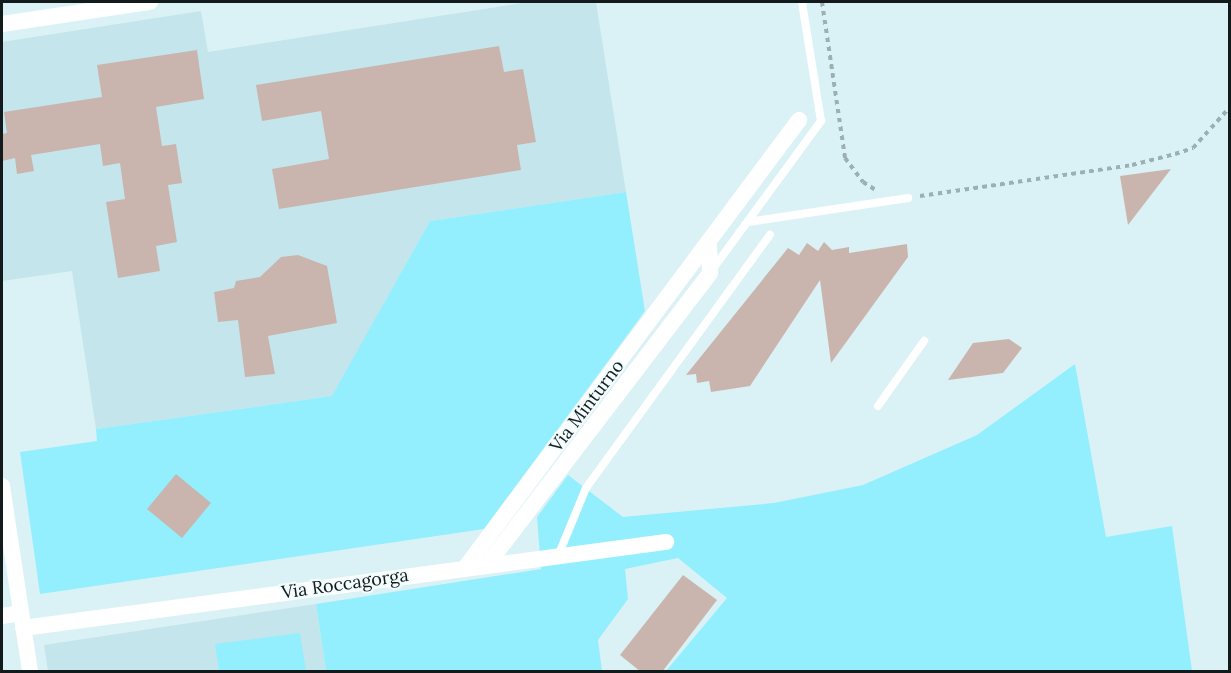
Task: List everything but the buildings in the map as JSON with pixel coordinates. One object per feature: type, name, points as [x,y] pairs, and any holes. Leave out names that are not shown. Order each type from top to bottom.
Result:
[{"type":"street","points":[[2,24],[150,2]]},
{"type":"street","name":"Via Minturno","points":[[465,568],[799,120]]},
{"type":"street","points":[[709,243],[710,273]]},
{"type":"street","name":"Via Minturno","points":[[487,566],[710,273]]},
{"type":"street","points":[[2,486],[30,672]]},
{"type":"street","name":"Via Roccagorga","points":[[2,616],[22,621],[487,566],[666,542]]},
{"type":"lane","points":[[710,273],[821,121],[802,2]]},
{"type":"lane","points":[[748,222],[908,198]]},
{"type":"lane","points":[[557,556],[586,488],[770,235]]},
{"type":"lane","points":[[878,406],[924,341]]},
{"type":"path","points":[[822,2],[845,158],[863,182],[891,197],[908,198],[1132,165],[1175,154],[1192,148],[1230,107]]},
{"type":"shaded area","points":[[529,2],[596,2],[626,192],[430,221],[333,396],[96,429],[72,271],[2,281],[2,42],[201,11],[208,52]]},
{"type":"shaded area","points":[[626,192],[645,311],[484,529],[40,594],[20,452],[97,441],[96,429],[332,396],[430,221]]},
{"type":"shaded area","points":[[1075,364],[1106,537],[1172,526],[1192,671],[666,671],[727,598],[678,558],[625,569],[628,599],[598,640],[602,671],[326,671],[316,604],[541,569],[537,517],[568,475],[623,517],[774,503],[863,485],[977,435]]},
{"type":"shaded area","points":[[316,604],[326,671],[48,671],[44,645]]},
{"type":"shaded area","points":[[300,633],[306,671],[219,671],[215,644]]}]
